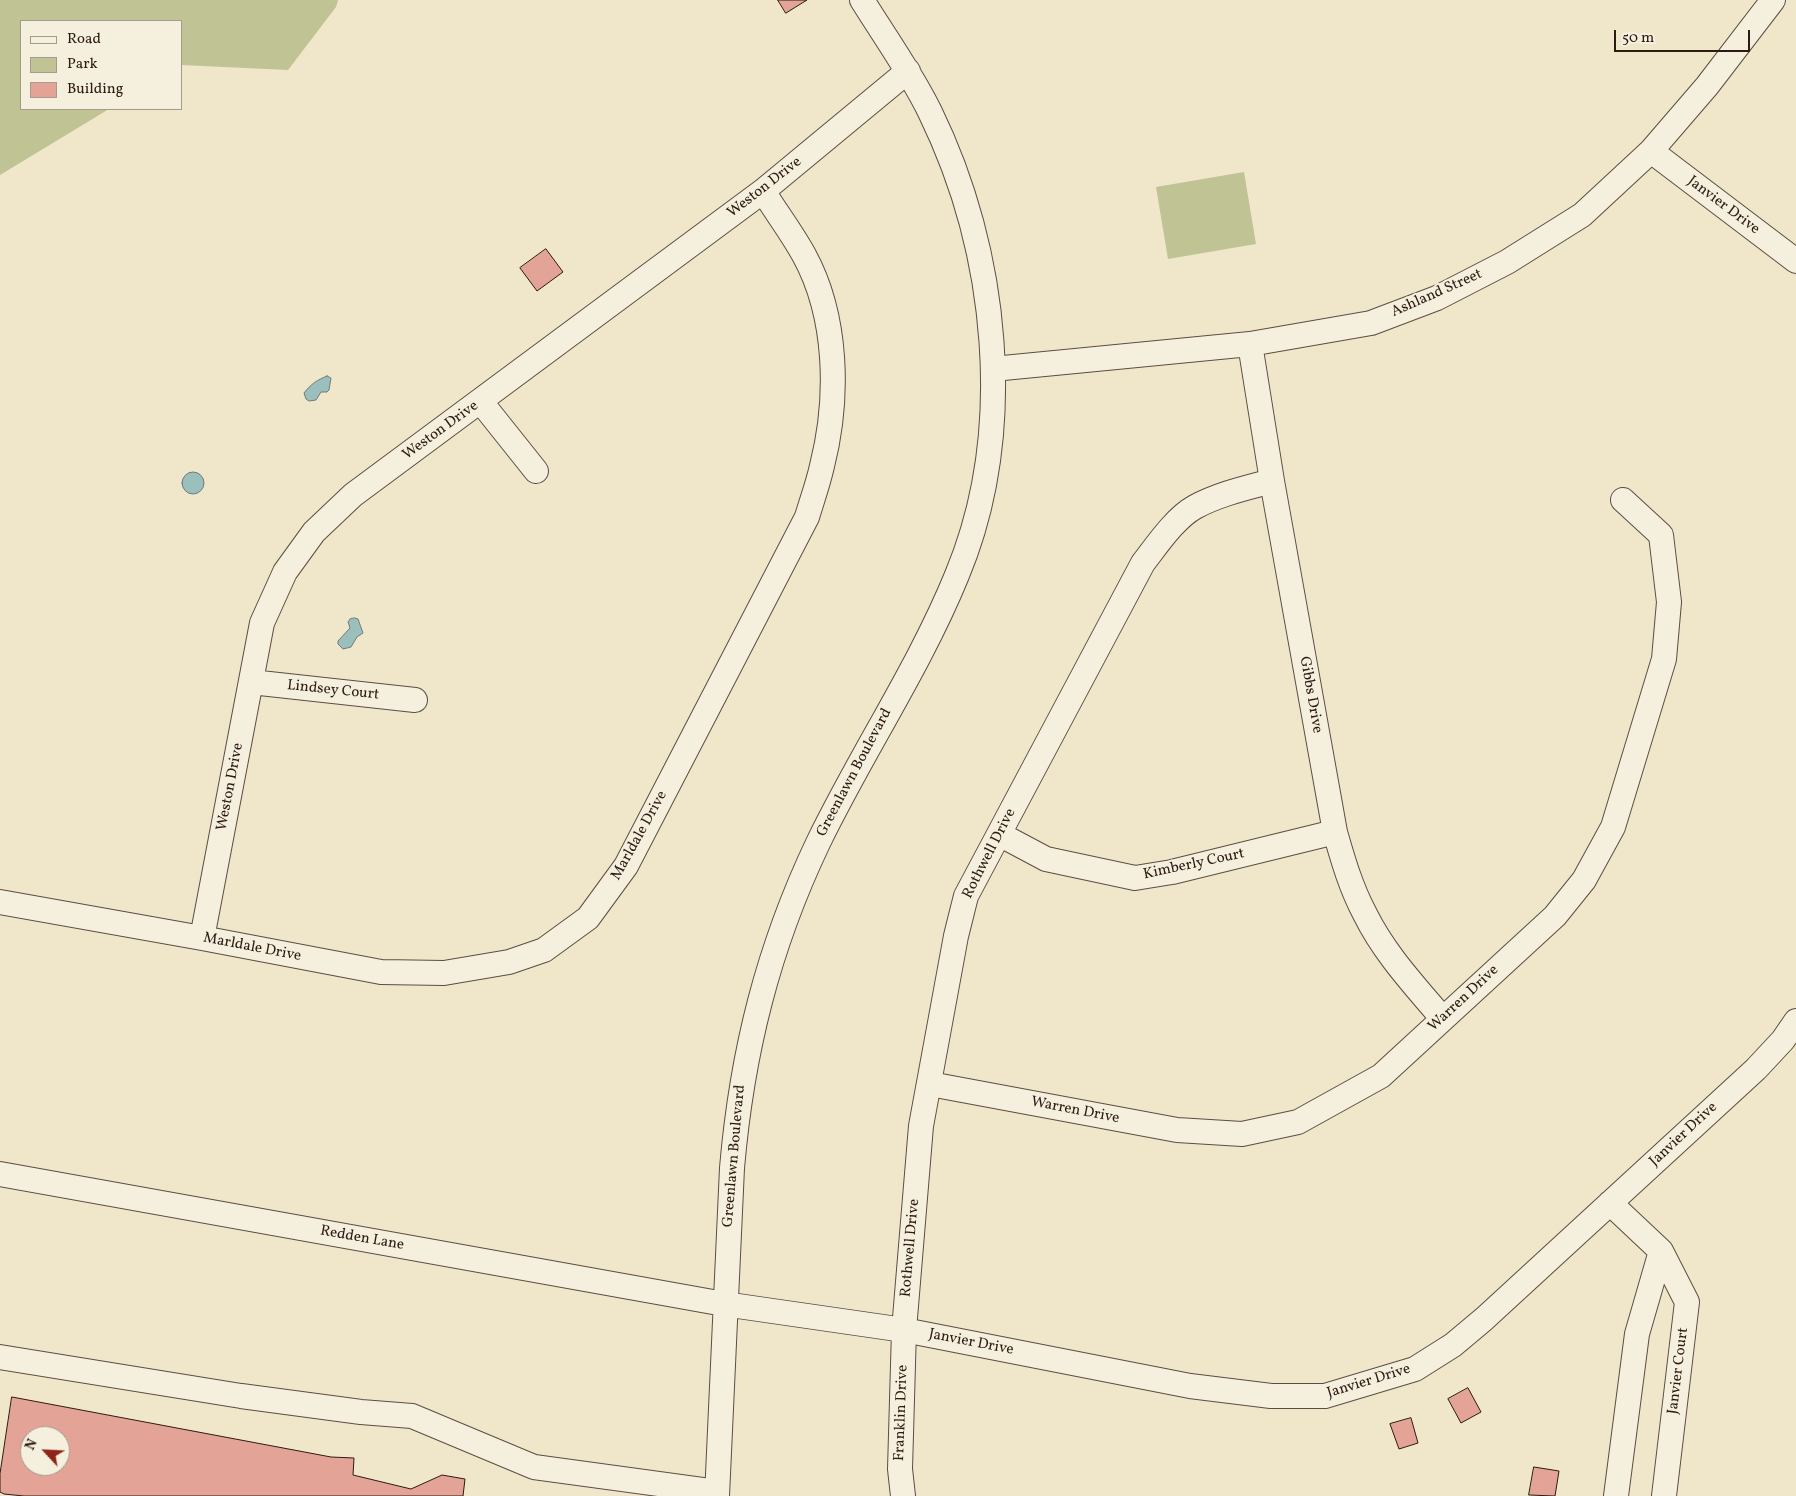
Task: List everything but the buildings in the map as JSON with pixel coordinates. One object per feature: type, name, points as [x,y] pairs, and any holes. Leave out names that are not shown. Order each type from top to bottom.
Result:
[{"type":"street","name":"Greenlawn Boulevard","points":[[717,1494],[724,1304],[736,1119],[753,1023],[780,933],[819,841],[937,620],[958,573],[973,527],[984,483],[990,438],[993,370],[990,320],[974,232],[946,148],[929,111],[908,72],[862,0]]},
{"type":"street","name":"Ashland Street","points":[[993,370],[1250,344],[1371,323],[1437,298],[1507,262],[1582,215],[1651,151],[1707,86],[1773,0]]},
{"type":"street","name":"Weston Drive","points":[[202,938],[262,623],[285,572],[314,532],[353,496],[763,191],[908,72]]},
{"type":"street","name":"Janvier Drive","points":[[1651,151],[1796,262]]},
{"type":"street","name":"Marldale Drive","points":[[0,902],[381,972],[444,973],[509,962],[544,950],[588,918],[626,866],[806,517],[822,466],[831,412],[833,356],[823,304],[804,256],[763,191]]},
{"type":"street","name":"Gibbs Drive","points":[[1250,344],[1272,481],[1335,832],[1349,879],[1365,916],[1398,965],[1442,1018]]},
{"type":"street","points":[[481,402],[536,471]]},
{"type":"street","name":"Rothwell Drive","points":[[904,1330],[921,1126],[956,936],[966,896],[1143,563],[1166,533],[1194,507],[1229,493],[1272,481]]},
{"type":"street","name":"Warren Drive","points":[[930,1084],[1177,1130],[1242,1134],[1298,1122],[1381,1076],[1555,916],[1584,880],[1613,827],[1664,659],[1669,602],[1661,535],[1623,500]]},
{"type":"street","name":"Lindsey Court","points":[[251,682],[415,700]]},
{"type":"street","name":"Kimberly Court","points":[[998,834],[1046,859],[1135,878],[1172,872],[1335,832]]},
{"type":"street","name":"Janvier Drive","points":[[724,1304],[904,1330],[1190,1386],[1271,1396],[1325,1396],[1415,1369],[1453,1345],[1484,1319],[1756,1069],[1796,1021]]},
{"type":"street","name":"Redden Lane","points":[[0,1174],[724,1304]]},
{"type":"street","name":"Janvier Court","points":[[1610,1203],[1661,1252],[1687,1302],[1664,1496]]},
{"type":"street","points":[[1616,1496],[1637,1334],[1661,1252]]},
{"type":"street","name":"Franklin Drive","points":[[903,1496],[900,1469],[904,1330]]},
{"type":"street","points":[[0,1357],[241,1396],[361,1412],[412,1416],[534,1467],[717,1494]]},
{"type":"green space","points":[[0,0],[338,0],[336,7],[288,70],[182,65],[182,20],[20,20],[20,110],[107,110],[0,175]]},
{"type":"green space","points":[[1244,172],[1256,244],[1168,259],[1156,187]]},
{"type":"water","points":[[327,376],[331,378],[329,390],[321,392],[316,400],[309,401],[306,399],[304,393],[314,383]]},
{"type":"water","points":[[193,472],[201,475],[204,483],[201,491],[193,494],[185,491],[182,483],[185,475]]},
{"type":"water","points":[[350,619],[358,619],[363,633],[357,637],[351,647],[343,649],[338,644],[338,641],[350,628],[348,622]]}]
